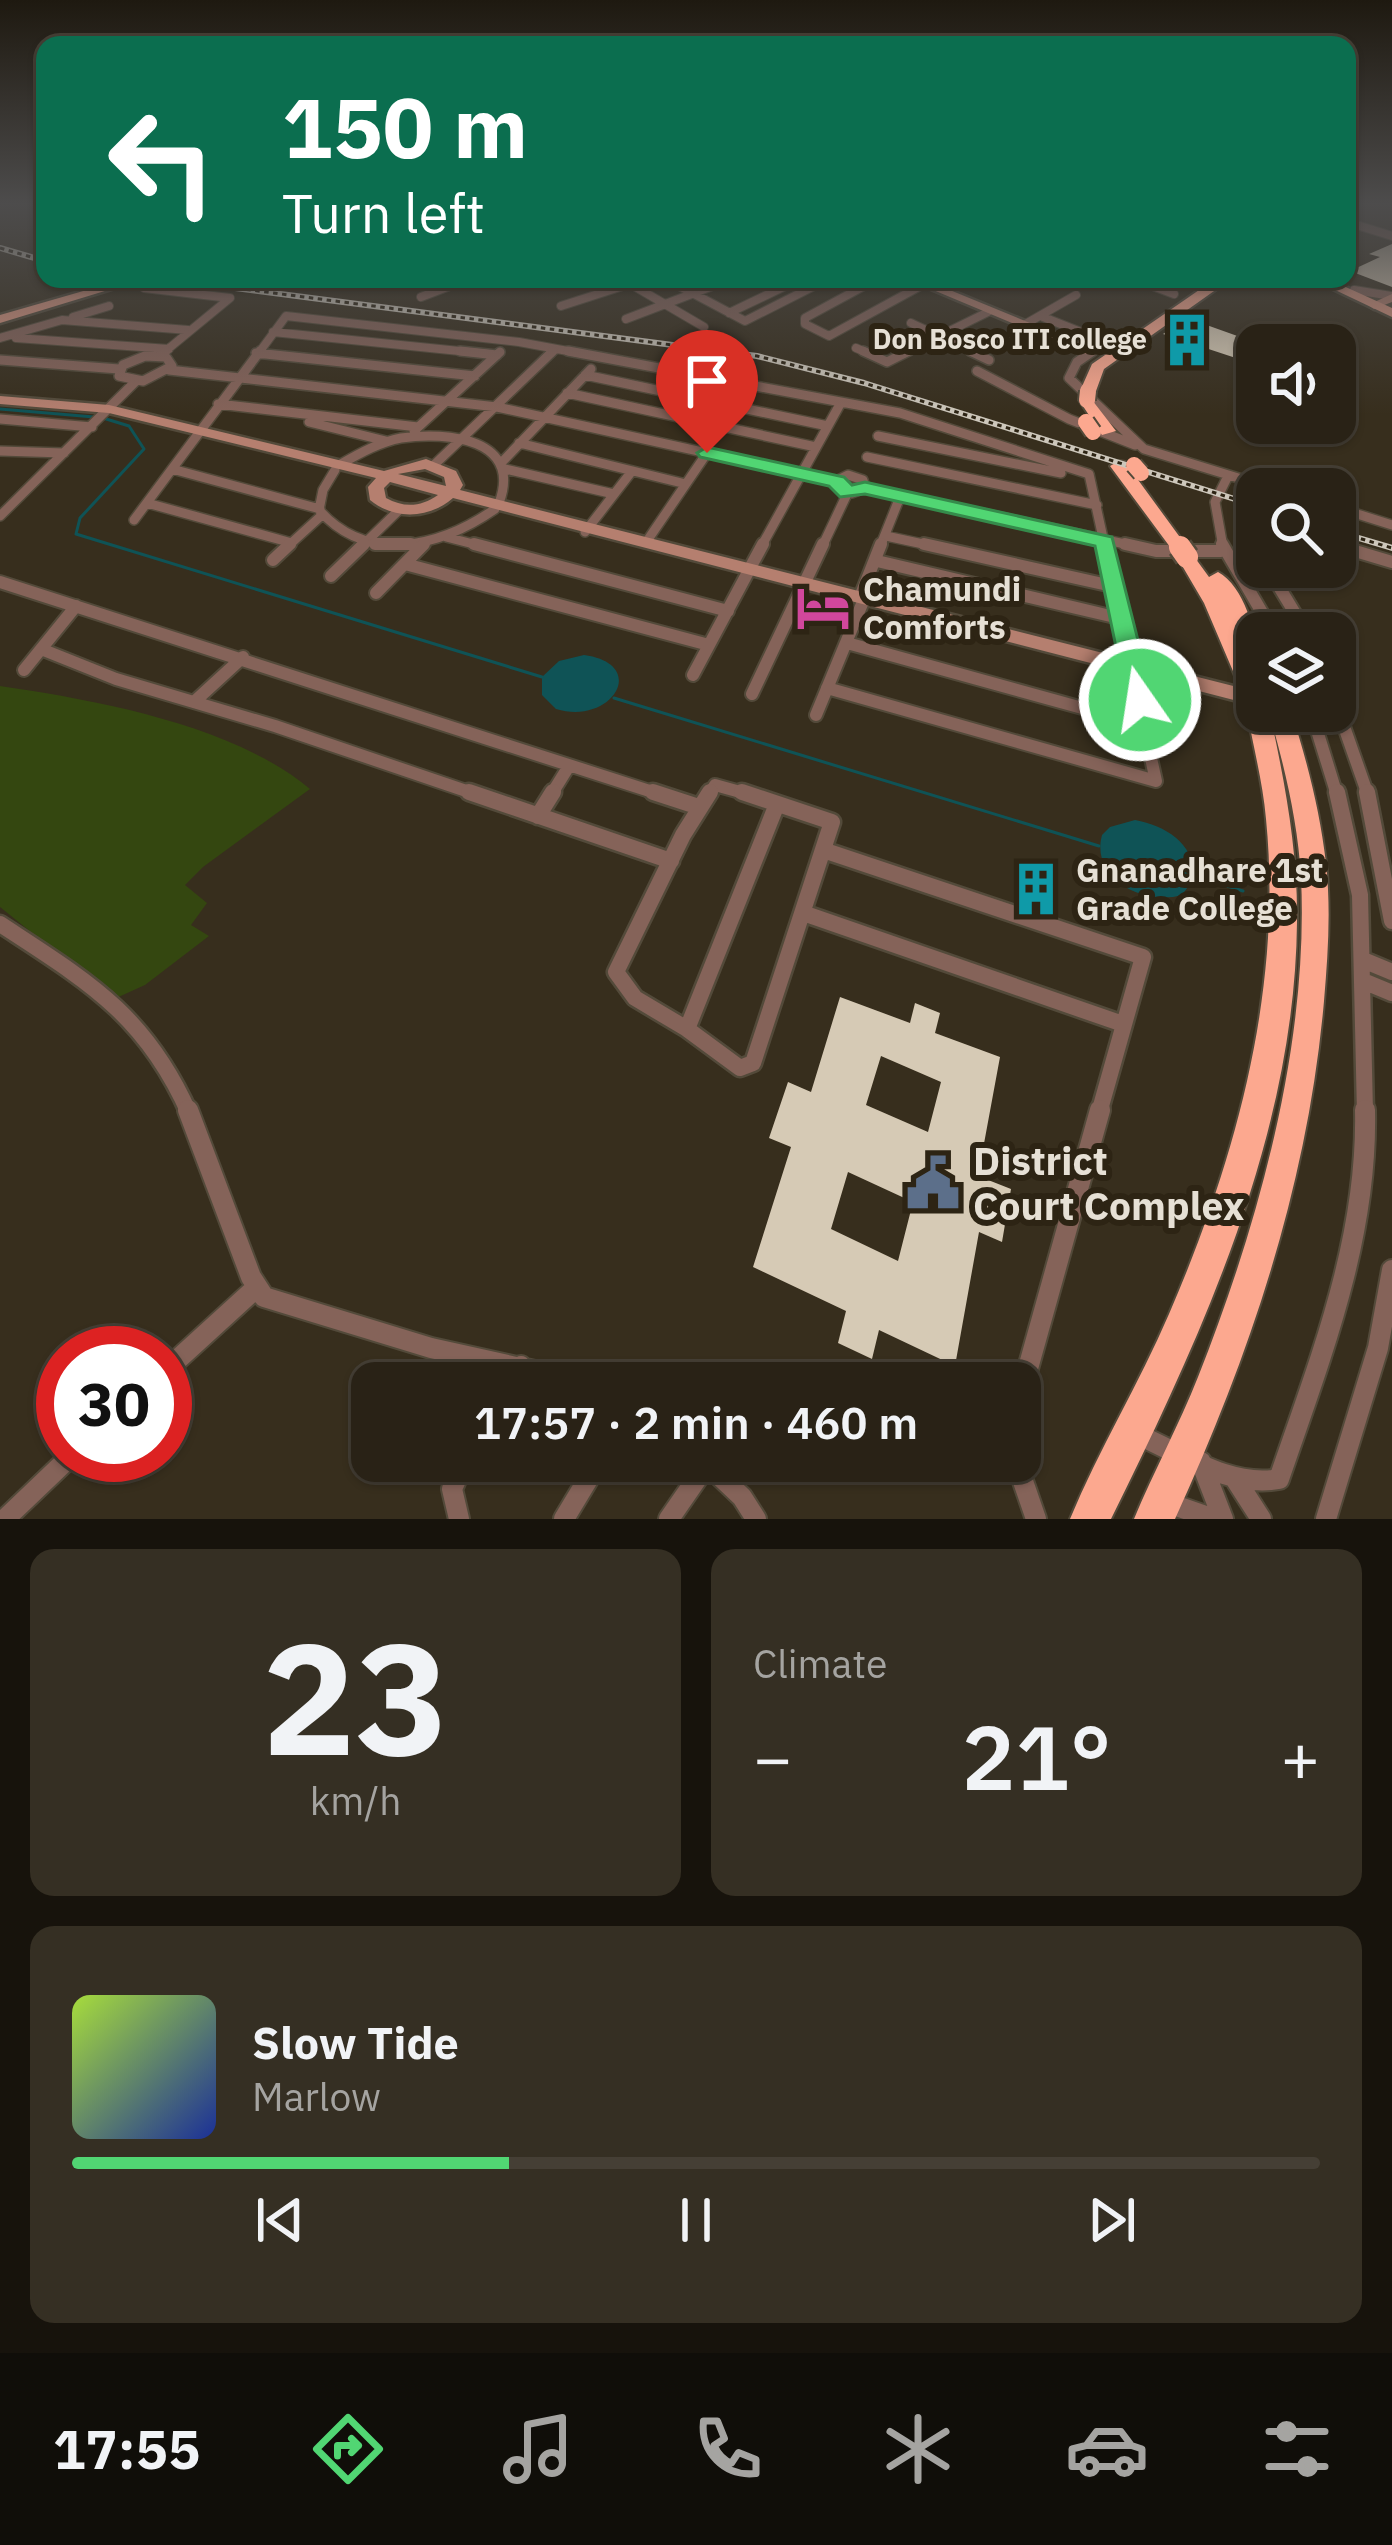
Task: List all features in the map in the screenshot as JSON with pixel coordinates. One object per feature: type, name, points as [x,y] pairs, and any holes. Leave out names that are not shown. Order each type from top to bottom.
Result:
[{"type":"highway","points":[[1197,288],[1084,363],[1081,389],[1100,431],[1130,462],[1198,552],[1236,617]]},
{"type":"highway","points":[[1081,389],[1097,367],[1211,288]]},
{"type":"highway","points":[[1198,552],[1236,655]]},
{"type":"highway","points":[[1090,1519],[1136,1434],[1194,1302],[1244,1162],[1273,1046],[1287,916],[1285,840],[1262,732]]},
{"type":"highway","points":[[1159,1510],[1193,1457],[1268,1233],[1289,1146],[1308,1024],[1313,866],[1301,788],[1286,732]]},
{"type":"main road","points":[[0,319],[117,288]]},
{"type":"main road","points":[[1342,288],[1388,305]]},
{"type":"main road","points":[[1350,288],[1388,305]]},
{"type":"street","points":[[0,360],[119,369],[136,358],[165,352],[230,298],[167,288]]},
{"type":"street","points":[[421,297],[444,288]]},
{"type":"street","points":[[560,302],[610,288]]},
{"type":"street","points":[[580,308],[618,288]]},
{"type":"street","points":[[637,288],[704,327]]},
{"type":"street","points":[[681,288],[745,321],[810,288]]},
{"type":"street","points":[[626,319],[709,288]]},
{"type":"street","points":[[728,313],[781,288]]},
{"type":"street","points":[[860,288],[805,318],[805,324],[829,336],[908,288]]},
{"type":"street","points":[[932,288],[1091,351]]},
{"type":"street","points":[[1158,288],[1174,294]]},
{"type":"street","points":[[1022,326],[1076,295]]},
{"type":"street","points":[[3,338],[109,306]]},
{"type":"street","points":[[856,348],[887,362],[988,312]]},
{"type":"street","points":[[134,520],[286,316],[512,341],[890,412],[1089,474],[1156,781],[827,688]]},
{"type":"street","points":[[1042,317],[1106,342],[1077,362],[1069,378],[1130,462]]},
{"type":"street","points":[[62,320],[188,330]]},
{"type":"street","points":[[911,323],[989,360]]},
{"type":"street","points":[[273,332],[497,355]]},
{"type":"street","points":[[3,338],[165,352],[169,370]]},
{"type":"street","points":[[406,438],[512,341]]},
{"type":"street","points":[[436,466],[557,349]]},
{"type":"street","points":[[256,353],[475,376]]},
{"type":"street","points":[[172,469],[321,512],[341,532],[361,540],[425,543],[446,537],[497,506],[508,482],[504,465],[519,443],[602,357]]},
{"type":"street","points":[[119,369],[119,376],[136,381]]},
{"type":"street","points":[[0,516],[136,381],[169,370],[498,407],[836,482],[848,492]]},
{"type":"street","points":[[977,371],[1069,419],[1130,462],[1236,478]]},
{"type":"street","points":[[585,375],[828,426]]},
{"type":"street","points":[[567,394],[815,447]]},
{"type":"street","points":[[0,400],[107,411],[176,425],[1236,698]]},
{"type":"street","points":[[218,404],[418,427]]},
{"type":"street","points":[[693,675],[839,406]]},
{"type":"street","points":[[257,408],[386,442]]},
{"type":"street","points":[[836,482],[856,476],[890,412]]},
{"type":"street","points":[[0,419],[93,426]]},
{"type":"street","points":[[878,436],[1090,478]]},
{"type":"street","points":[[273,560],[321,512],[338,467],[386,442],[406,438],[464,438],[504,465],[614,494]]},
{"type":"street","points":[[519,443],[686,484]]},
{"type":"street","points":[[0,462],[5,451],[64,453]]},
{"type":"street","points":[[647,541],[707,453]]},
{"type":"street","points":[[867,457],[1096,506]]},
{"type":"street","points":[[409,466],[436,466],[454,479],[450,494],[425,508],[396,509],[376,494],[383,478],[409,466]]},
{"type":"street","points":[[587,529],[632,471]]},
{"type":"street","points":[[856,476],[865,488]]},
{"type":"street","points":[[1198,552],[1218,524],[1214,503],[1228,476]]},
{"type":"street","points":[[848,492],[865,488],[1105,542],[1198,552],[1243,577],[1262,612]]},
{"type":"street","points":[[752,694],[848,492]]},
{"type":"street","points":[[816,715],[900,497]]},
{"type":"street","points":[[147,503],[292,542]]},
{"type":"street","points":[[328,574],[396,509]]},
{"type":"street","points":[[1356,514],[1392,525]]},
{"type":"street","points":[[587,529],[748,571]]},
{"type":"street","points":[[886,536],[1112,586]]},
{"type":"street","points":[[446,537],[728,611]]},
{"type":"street","points":[[376,593],[425,543]]},
{"type":"street","points":[[1356,551],[1392,562]]},
{"type":"street","points":[[877,561],[1119,618]]},
{"type":"street","points":[[405,564],[709,645]]},
{"type":"street","points":[[0,582],[699,807]]},
{"type":"street","points":[[24,670],[76,605]]},
{"type":"street","points":[[847,643],[1144,725]]},
{"type":"street","points":[[41,649],[116,679],[670,861]]},
{"type":"street","points":[[194,702],[243,657]]},
{"type":"street","points":[[1136,1434],[1236,1480],[1263,1484],[1279,1479],[1345,1282],[1366,1153],[1360,895],[1318,732]]},
{"type":"street","points":[[1349,732],[1369,803],[1392,921]]},
{"type":"street","points":[[538,816],[569,766]]},
{"type":"street","points":[[715,784],[778,804],[832,822],[753,1064],[740,1068],[688,1029],[648,1007],[619,982],[616,972],[670,861],[715,784]]},
{"type":"street","points":[[1337,793],[1369,803]]},
{"type":"street","points":[[688,1029],[778,804]]},
{"type":"street","points":[[823,850],[1143,957],[1030,1362]]},
{"type":"street","points":[[803,913],[1124,1024]]},
{"type":"street","points":[[0,924],[63,967],[152,1042],[178,1093],[256,1288],[276,1302],[474,1362]]},
{"type":"street","points":[[1363,960],[1392,973]]},
{"type":"street","points":[[1363,981],[1392,994]]},
{"type":"street","points":[[1326,1519],[1378,1348],[1392,1270]]},
{"type":"street","points":[[192,1346],[256,1288]]},
{"type":"street","points":[[1193,1457],[1218,1519]]},
{"type":"street","points":[[1236,1480],[1261,1519]]},
{"type":"street","points":[[5,1519],[44,1482]]},
{"type":"street","points":[[452,1482],[449,1498],[459,1519]]},
{"type":"street","points":[[564,1519],[586,1482]]},
{"type":"street","points":[[669,1519],[693,1482]]},
{"type":"street","points":[[727,1482],[756,1519]]},
{"type":"street","points":[[1023,1482],[1036,1519]]},
{"type":"street","points":[[1159,1510],[1218,1519]]},
{"type":"green space","points":[[0,686],[120,708],[204,732],[279,767],[310,789],[185,885],[207,903],[191,925],[209,936],[145,985],[114,999],[0,907]]},
{"type":"water","points":[[584,655],[615,670],[616,692],[593,709],[556,709],[542,695],[542,677],[559,661]]},
{"type":"water","points":[[1135,820],[1167,831],[1189,854],[1196,876],[1182,895],[1137,893],[1112,877],[1104,865],[1102,835],[1110,827]]},
{"type":"building","points":[[1356,273],[1356,273],[1392,273],[1392,287]]},
{"type":"building","points":[[1187,318],[1236,336],[1236,358],[1163,334]]},
{"type":"building","name":"Gnanadhare 1st Grade College","points":[[1030,867],[1049,872],[1043,910],[1024,904]]},
{"type":"building","name":"District Court Complex","points":[[840,997],[910,1023],[915,1003],[940,1013],[935,1033],[1000,1057],[978,1176],[1011,1189],[1002,1242],[979,1232],[956,1362],[879,1330],[872,1359],[838,1343],[846,1311],[753,1267],[791,1147],[769,1138],[788,1082],[811,1092]],"holes":[[[881,1056],[941,1082],[928,1132],[866,1105]],[[848,1172],[913,1202],[898,1261],[831,1229]]]},
{"type":"waterway","points":[[0,409],[94,417]]},
{"type":"waterway","points":[[103,418],[129,426],[144,449],[80,518],[76,534],[542,677]]},
{"type":"waterway","points":[[614,698],[1099,846]]},
{"type":"waterway","points":[[1196,876],[1243,891]]},
{"type":"railway","points":[[235,288],[757,356],[864,383],[1236,499]]},
{"type":"railway","points":[[1356,537],[1392,548]]},
{"type":"place","name":"Don Bosco ITI college","points":[[1187,340]]},
{"type":"place","name":"Chamundi Comforts","points":[[823,608]]},
{"type":"place","name":"Gnanadhare 1st Grade College","points":[[1036,889]]},
{"type":"place","name":"District Court Complex","points":[[933,1183]]},
{"type":"route","points":[[707,453],[836,482],[848,492],[865,488],[1105,542],[1140,700]]}]
